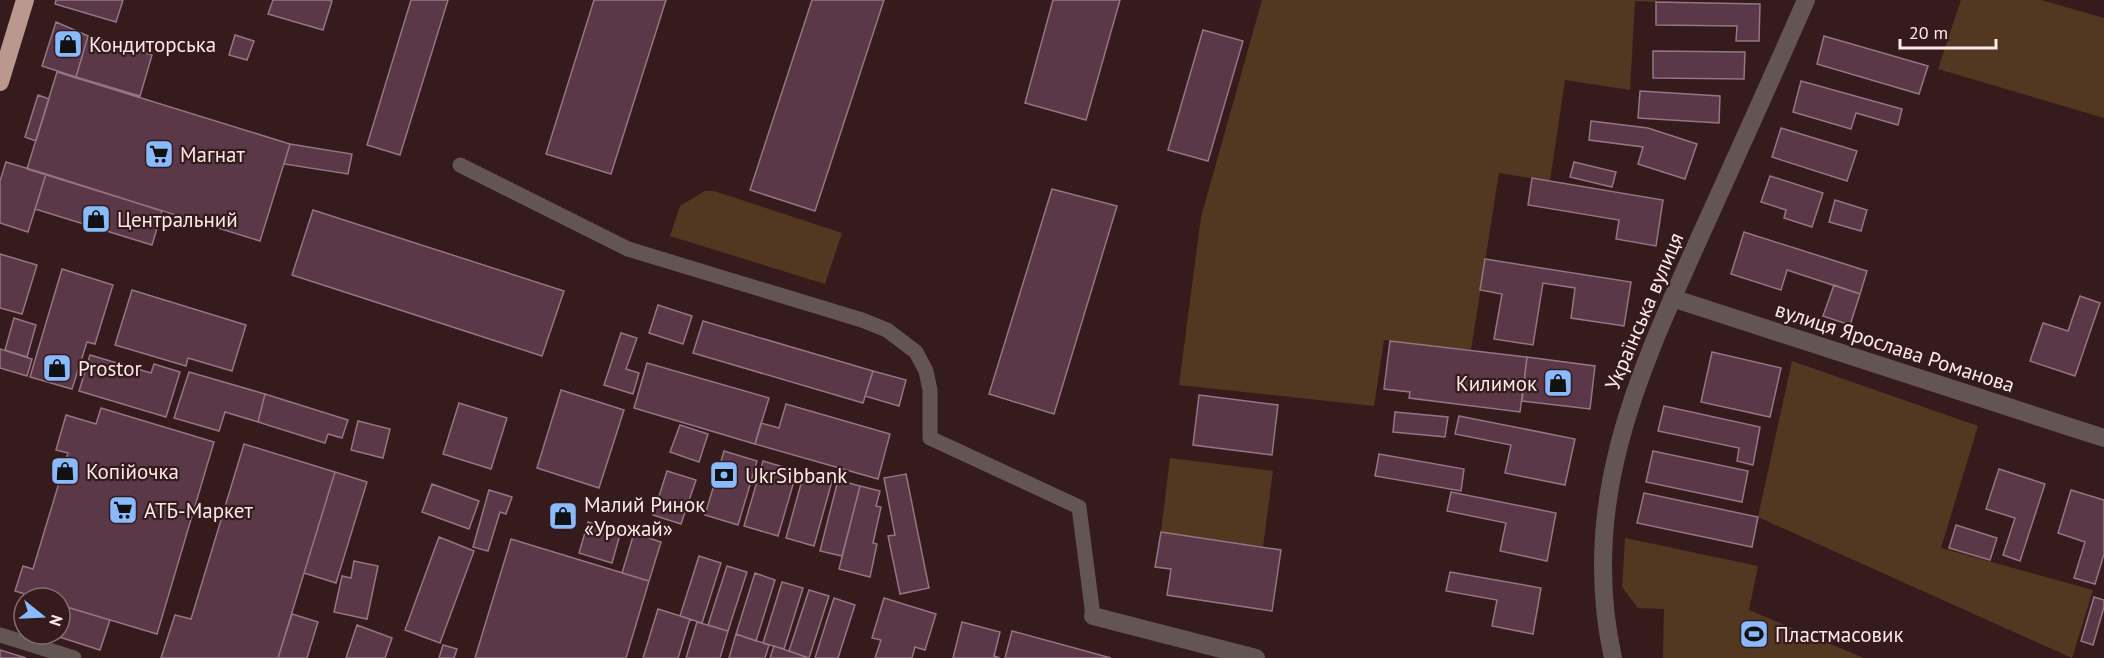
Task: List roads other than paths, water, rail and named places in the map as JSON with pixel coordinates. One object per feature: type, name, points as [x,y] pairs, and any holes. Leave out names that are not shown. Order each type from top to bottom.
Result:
[{"type":"highway","points":[[0,82],[25,0]]},
{"type":"street","name":"Українська вулиця","points":[[1613,658],[1604,613],[1601,578],[1602,544],[1612,474],[1630,401],[1672,298],[1806,0]]},
{"type":"street","name":"вулиця Ярослава Романова","points":[[1672,298],[2104,438]]},
{"type":"street","points":[[1093,616],[1256,658]]},
{"type":"lane","points":[[460,165],[628,249],[862,320],[905,341],[916,352],[926,371],[930,390],[930,438],[1079,507],[1093,616]]},
{"type":"lane","points":[[0,634],[74,658]]},
{"type":"place","name":"Кондиторська","points":[[68,44]]},
{"type":"place","name":"Магнат","points":[[159,154]]},
{"type":"place","name":"Центральний","points":[[96,219]]},
{"type":"place","name":"Prostor","points":[[57,368]]},
{"type":"place","name":"Килимок","points":[[1558,383]]},
{"type":"place","name":"Копійочка","points":[[65,471]]},
{"type":"place","name":"UkrSibbank","points":[[724,475]]},
{"type":"place","name":"АТБ-Маркет","points":[[123,510]]},
{"type":"place","name":"Малий Ринок «Урожай»","points":[[563,516]]},
{"type":"place","name":"Пластмасовик","points":[[1754,634]]}]
